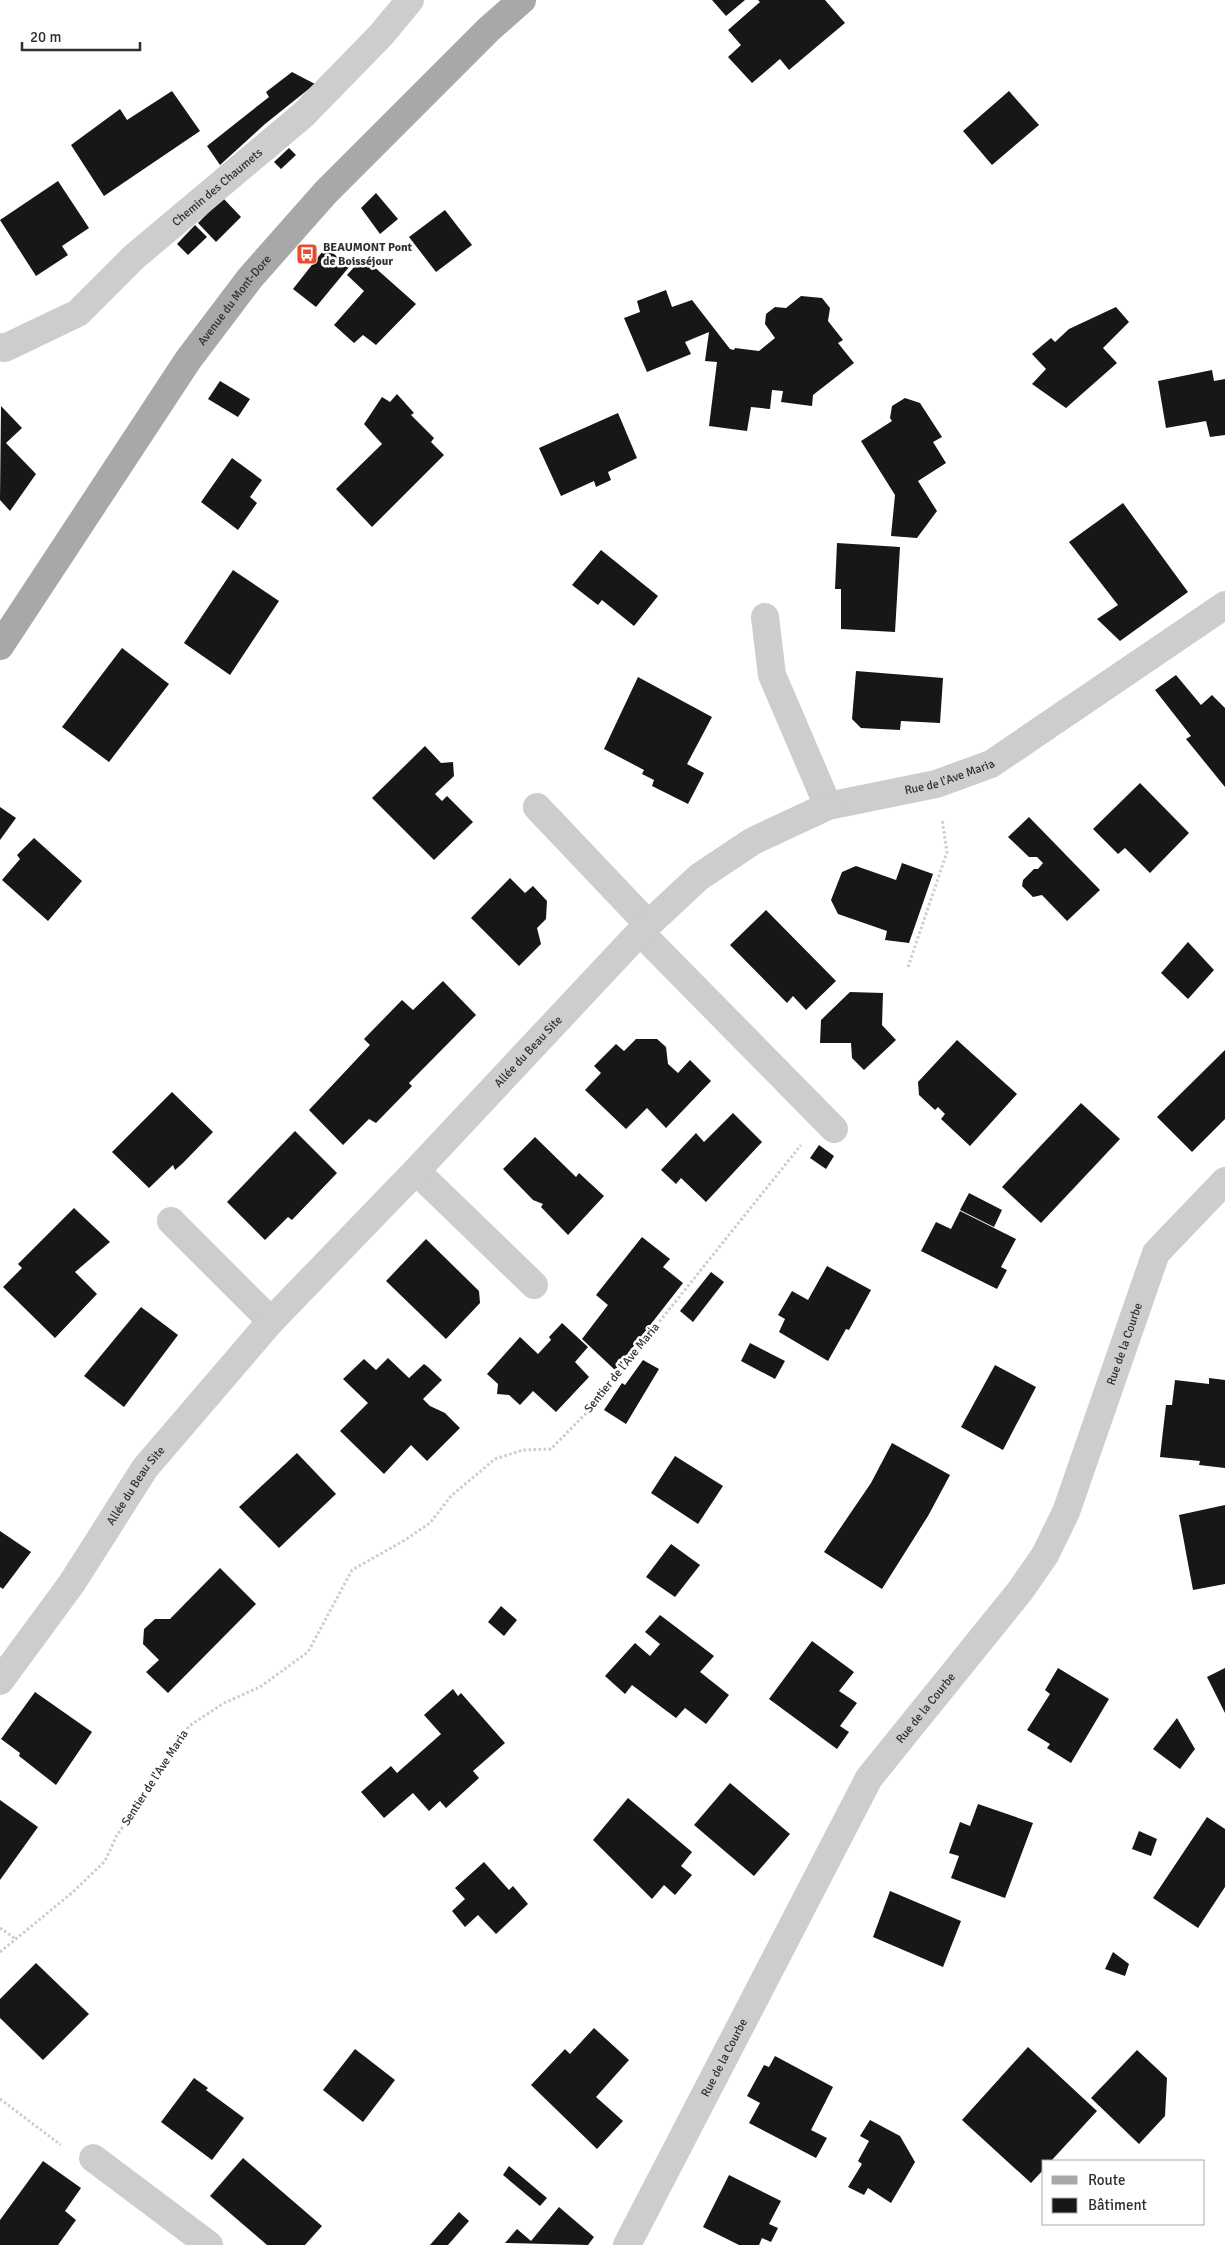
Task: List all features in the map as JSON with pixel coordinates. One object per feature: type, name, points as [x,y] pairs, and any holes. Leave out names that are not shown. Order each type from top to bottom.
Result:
[{"type":"main road","name":"Avenue du Mont-Dore","points":[[0,646],[188,360],[250,278],[333,185],[489,29],[522,0]]},
{"type":"street","name":"Chemin des Chaumets","points":[[2,348],[78,313],[134,257],[303,115],[381,35],[410,0]]},
{"type":"street","name":"Rue de l'Ave Maria","points":[[828,806],[936,784],[991,764],[1225,605]]},
{"type":"street","points":[[765,617],[772,674],[828,806]]},
{"type":"street","name":"Allée du Beau Site","points":[[5,1665],[72,1583],[145,1468],[271,1321],[416,1171],[644,928],[698,876],[753,841],[828,806]]},
{"type":"street","points":[[537,807],[644,928],[829,1123]]},
{"type":"street","points":[[416,1171],[534,1285]]},
{"type":"street","name":"Rue de la Courbe","points":[[627,2245],[869,1778],[1020,1591],[1045,1555],[1066,1512],[1156,1253],[1225,1181]]},
{"type":"street","points":[[171,1221],[271,1321]]},
{"type":"street","points":[[93,2158],[209,2245]]},
{"type":"path","points":[[908,967],[947,852],[936,784]]},
{"type":"path","name":"Sentier de l'Ave Maria","points":[[0,1952],[73,1892],[105,1861],[117,1835],[168,1763],[189,1726],[224,1702],[260,1687],[308,1652],[352,1570],[405,1540],[430,1523],[451,1496],[495,1459],[523,1450],[551,1449],[564,1436],[602,1397],[660,1321],[829,1123]]},
{"type":"path","points":[[0,1928],[16,1939]]},
{"type":"path","points":[[0,2099],[78,2158],[93,2158]]},
{"type":"building","points":[[712,0],[745,0],[726,16]]},
{"type":"building","points":[[758,0],[825,0],[845,23],[789,70],[780,59],[752,83],[728,57],[741,45],[728,30],[760,2]]},
{"type":"building","points":[[292,72],[315,84],[265,124],[220,165],[207,146],[269,97],[266,92]]},
{"type":"building","points":[[172,91],[200,131],[104,196],[71,145],[120,109],[127,120]]},
{"type":"building","points":[[1009,91],[1039,125],[992,165],[963,131]]},
{"type":"building","points":[[289,148],[296,155],[281,169],[274,162]]},
{"type":"building","points":[[58,181],[89,228],[62,246],[68,255],[36,276],[0,220]]},
{"type":"building","points":[[376,193],[398,219],[380,234],[361,208]]},
{"type":"building","points":[[223,198],[241,217],[216,242],[198,223]]},
{"type":"building","points":[[445,210],[472,245],[436,272],[409,237]]},
{"type":"building","points":[[195,225],[207,237],[188,255],[177,244]]},
{"type":"building","points":[[326,247],[349,267],[316,307],[293,289]]},
{"type":"building","points":[[363,257],[416,304],[376,345],[363,335],[354,343],[334,325],[364,291],[347,275]]},
{"type":"building","points":[[666,290],[672,307],[692,300],[730,349],[734,350],[735,348],[759,351],[775,338],[765,324],[766,314],[775,307],[786,308],[801,296],[822,298],[830,308],[828,321],[843,340],[838,343],[854,363],[813,395],[812,406],[781,402],[783,391],[772,390],[770,409],[751,407],[747,431],[709,426],[717,362],[705,361],[709,332],[685,342],[691,354],[647,372],[624,318],[640,312],[637,301]]},
{"type":"building","points":[[1116,307],[1129,322],[1103,348],[1117,363],[1066,408],[1032,384],[1046,369],[1032,354],[1051,338],[1055,342],[1069,329]]},
{"type":"building","points":[[1212,370],[1214,381],[1225,379],[1225,435],[1210,437],[1206,421],[1166,428],[1158,381]]},
{"type":"building","points":[[220,381],[250,399],[238,417],[208,399]]},
{"type":"building","points":[[397,394],[414,413],[411,415],[434,438],[431,442],[444,455],[372,527],[336,489],[382,444],[364,424],[382,397],[390,402]]},
{"type":"building","points":[[905,398],[920,403],[942,437],[933,442],[946,463],[918,481],[937,511],[917,538],[891,536],[895,495],[861,441],[892,421],[890,418],[892,406]]},
{"type":"building","points":[[1,406],[22,428],[6,443],[36,474],[10,511],[0,500]]},
{"type":"building","points":[[618,413],[637,458],[608,472],[611,480],[596,487],[594,481],[561,496],[539,448]]},
{"type":"building","points":[[232,458],[262,480],[250,497],[257,503],[238,530],[201,502]]},
{"type":"building","points":[[1123,503],[1188,592],[1120,641],[1097,619],[1118,605],[1069,542]]},
{"type":"building","points":[[837,543],[900,547],[895,632],[841,629],[841,589],[835,589]]},
{"type":"building","points":[[601,550],[658,596],[634,626],[602,600],[598,605],[572,585]]},
{"type":"building","points":[[233,570],[279,601],[230,675],[184,643]]},
{"type":"building","points":[[122,648],[169,684],[109,762],[62,727]]},
{"type":"building","points":[[856,671],[943,678],[940,723],[901,721],[900,730],[861,728],[852,719]]},
{"type":"building","points":[[1176,675],[1201,705],[1212,695],[1225,708],[1225,787],[1186,739],[1191,736],[1155,690]]},
{"type":"building","points":[[638,677],[712,717],[687,764],[704,773],[688,804],[652,786],[654,780],[642,774],[644,770],[604,749]]},
{"type":"building","points":[[425,746],[441,763],[453,762],[454,776],[435,794],[442,801],[447,796],[473,822],[434,860],[372,798]]},
{"type":"building","points":[[1140,783],[1189,833],[1150,873],[1125,848],[1118,854],[1093,829]]},
{"type":"building","points":[[0,807],[16,818],[0,840]]},
{"type":"building","points":[[1029,817],[1100,890],[1067,921],[1042,895],[1033,897],[1022,886],[1023,880],[1043,863],[1037,857],[1029,857],[1008,837]]},
{"type":"building","points":[[34,838],[82,881],[48,921],[2,880],[20,859],[17,855]]},
{"type":"building","points":[[902,863],[933,874],[909,943],[885,940],[887,931],[838,914],[831,900],[842,872],[856,866],[896,880]]},
{"type":"building","points":[[510,878],[525,893],[533,886],[547,901],[546,919],[537,928],[541,944],[519,966],[471,918]]},
{"type":"building","points":[[766,910],[836,981],[806,1010],[793,996],[787,1003],[730,945]]},
{"type":"building","points":[[1188,942],[1214,970],[1188,999],[1161,973]]},
{"type":"building","points":[[443,981],[476,1015],[409,1083],[412,1086],[376,1123],[369,1119],[343,1145],[309,1110],[370,1045],[364,1039],[402,1000],[413,1010]]},
{"type":"building","points":[[850,992],[883,993],[882,1025],[896,1040],[864,1070],[852,1058],[851,1043],[820,1043],[821,1020]]},
{"type":"building","points":[[636,1039],[657,1039],[666,1047],[668,1064],[678,1073],[690,1060],[711,1081],[666,1128],[647,1108],[626,1129],[585,1090],[601,1073],[594,1066],[616,1044],[624,1051]]},
{"type":"building","points":[[957,1040],[1017,1094],[970,1146],[941,1119],[945,1114],[938,1107],[935,1110],[919,1095],[918,1082]]},
{"type":"building","points":[[1225,1050],[1225,1119],[1192,1152],[1157,1117]]},
{"type":"building","points":[[172,1092],[213,1132],[175,1170],[173,1165],[149,1188],[112,1152]]},
{"type":"building","points":[[1081,1103],[1120,1139],[1041,1223],[1002,1187]]},
{"type":"building","points":[[733,1113],[762,1142],[706,1202],[681,1178],[676,1184],[661,1170],[696,1133],[704,1142]]},
{"type":"building","points":[[295,1131],[337,1173],[292,1220],[288,1217],[265,1240],[227,1202]]},
{"type":"building","points":[[535,1137],[576,1177],[579,1173],[604,1196],[568,1235],[541,1207],[543,1204],[533,1200],[503,1169]]},
{"type":"building","points":[[819,1145],[834,1156],[826,1169],[810,1158]]},
{"type":"building","points":[[969,1193],[1002,1210],[994,1227],[960,1210]]},
{"type":"building","points":[[74,1208],[110,1242],[75,1272],[97,1294],[55,1338],[3,1287],[22,1268],[18,1264]]},
{"type":"building","points":[[960,1211],[1016,1239],[1001,1267],[1007,1270],[997,1289],[921,1251],[936,1222],[951,1229]]},
{"type":"building","points":[[642,1237],[670,1259],[663,1267],[683,1283],[615,1370],[582,1339],[608,1305],[596,1295]]},
{"type":"building","points":[[426,1239],[479,1291],[480,1303],[446,1339],[386,1281]]},
{"type":"building","points":[[827,1266],[871,1290],[849,1330],[846,1329],[828,1361],[779,1332],[785,1319],[778,1315],[792,1291],[808,1300]]},
{"type":"building","points":[[711,1272],[724,1282],[693,1322],[680,1311]]},
{"type":"building","points":[[141,1307],[178,1335],[124,1407],[84,1376]]},
{"type":"building","points":[[562,1323],[588,1347],[575,1362],[589,1377],[556,1412],[533,1391],[520,1405],[509,1395],[497,1394],[498,1384],[487,1374],[520,1337],[538,1354],[551,1340],[549,1337]]},
{"type":"building","points":[[750,1343],[785,1361],[775,1379],[741,1361]]},
{"type":"building","points":[[388,1358],[409,1378],[424,1364],[442,1380],[423,1399],[430,1406],[445,1413],[460,1428],[427,1461],[411,1445],[384,1474],[340,1431],[368,1403],[343,1379],[364,1359],[376,1370]]},
{"type":"building","points":[[643,1360],[659,1369],[626,1424],[604,1410],[622,1383],[625,1385]]},
{"type":"building","points":[[995,1365],[1036,1387],[1003,1450],[961,1427]]},
{"type":"building","points":[[1209,1378],[1225,1380],[1225,1468],[1199,1465],[1200,1461],[1160,1457],[1166,1405],[1172,1405],[1175,1380],[1209,1384]]},
{"type":"building","points":[[892,1443],[950,1475],[928,1516],[882,1589],[824,1552],[871,1483]]},
{"type":"building","points":[[297,1453],[336,1494],[279,1548],[239,1507]]},
{"type":"building","points":[[675,1456],[723,1486],[698,1524],[651,1493]]},
{"type":"building","points":[[1225,1505],[1225,1584],[1193,1590],[1179,1515]]},
{"type":"building","points":[[0,1531],[31,1552],[3,1589],[0,1587]]},
{"type":"building","points":[[671,1544],[700,1565],[675,1597],[646,1577]]},
{"type":"building","points":[[220,1568],[256,1604],[168,1693],[146,1672],[159,1660],[143,1644],[144,1629],[155,1619],[170,1619]]},
{"type":"building","points":[[501,1606],[517,1620],[504,1636],[488,1622]]},
{"type":"building","points":[[660,1615],[714,1656],[700,1672],[729,1695],[706,1724],[685,1708],[676,1718],[632,1685],[625,1694],[605,1676],[635,1643],[650,1656],[660,1644],[645,1632]]},
{"type":"building","points":[[812,1641],[854,1672],[839,1691],[857,1703],[840,1726],[849,1732],[837,1749],[769,1699]]},
{"type":"building","points":[[1058,1668],[1109,1699],[1071,1763],[1047,1748],[1050,1744],[1027,1730],[1050,1694],[1045,1690]]},
{"type":"building","points":[[1225,1668],[1225,1713],[1207,1677]]},
{"type":"building","points":[[453,1689],[458,1696],[461,1693],[505,1743],[473,1771],[479,1778],[446,1808],[440,1801],[429,1811],[413,1793],[384,1818],[361,1792],[391,1766],[397,1773],[441,1734],[424,1715]]},
{"type":"building","points":[[35,1692],[92,1732],[56,1785],[1,1739]]},
{"type":"building","points":[[1177,1718],[1195,1749],[1180,1769],[1153,1749]]},
{"type":"building","points":[[730,1783],[790,1834],[754,1876],[694,1825]]},
{"type":"building","points":[[628,1798],[692,1852],[681,1866],[692,1875],[675,1895],[664,1885],[652,1899],[593,1840]]},
{"type":"building","points":[[0,1800],[38,1827],[0,1880]]},
{"type":"building","points":[[978,1804],[1033,1823],[1005,1898],[951,1878],[959,1856],[949,1853],[960,1822],[970,1826]]},
{"type":"building","points":[[1207,1817],[1225,1829],[1225,1887],[1198,1928],[1153,1898]]},
{"type":"building","points":[[1139,1831],[1157,1839],[1151,1856],[1132,1849]]},
{"type":"building","points":[[484,1862],[509,1890],[513,1886],[528,1904],[496,1934],[478,1915],[465,1927],[452,1911],[465,1899],[455,1888]]},
{"type":"building","points":[[890,1891],[961,1921],[943,1967],[873,1937]]},
{"type":"building","points":[[1113,1952],[1129,1964],[1125,1976],[1105,1969]]},
{"type":"building","points":[[36,1963],[89,2014],[43,2060],[0,2018],[0,1999]]},
{"type":"building","points":[[594,2028],[629,2060],[596,2097],[623,2121],[597,2149],[531,2085],[565,2049],[570,2054]]},
{"type":"building","points":[[1028,2047],[1097,2111],[1052,2160],[1042,2160],[1042,2171],[1031,2183],[962,2120]]},
{"type":"building","points":[[355,2049],[395,2080],[363,2122],[323,2090]]},
{"type":"building","points":[[1137,2050],[1167,2078],[1165,2116],[1139,2144],[1091,2098]]},
{"type":"building","points":[[775,2056],[833,2087],[811,2130],[827,2138],[816,2158],[749,2123],[760,2103],[747,2096],[764,2065],[769,2067]]},
{"type":"building","points":[[194,2078],[208,2088],[206,2090],[244,2118],[212,2160],[161,2122]]},
{"type":"building","points":[[870,2120],[900,2136],[915,2162],[891,2203],[868,2188],[864,2195],[848,2187],[862,2164],[858,2161],[869,2141],[860,2136]]},
{"type":"building","points":[[243,2158],[322,2226],[305,2245],[267,2245],[210,2196]]},
{"type":"building","points":[[43,2161],[81,2188],[65,2211],[76,2220],[58,2245],[0,2245],[0,2220]]},
{"type":"building","points":[[509,2166],[547,2198],[540,2206],[503,2175]]},
{"type":"building","points":[[729,2175],[781,2201],[769,2224],[778,2228],[771,2242],[762,2238],[759,2245],[739,2245],[703,2227]]},
{"type":"building","points":[[559,2207],[594,2237],[588,2245],[505,2243],[517,2229],[531,2241]]},
{"type":"building","points":[[459,2212],[469,2221],[448,2245],[430,2245]]},
{"type":"place","name":"BEAUMONT Pont de Boisséjour","points":[[307,254]]}]
